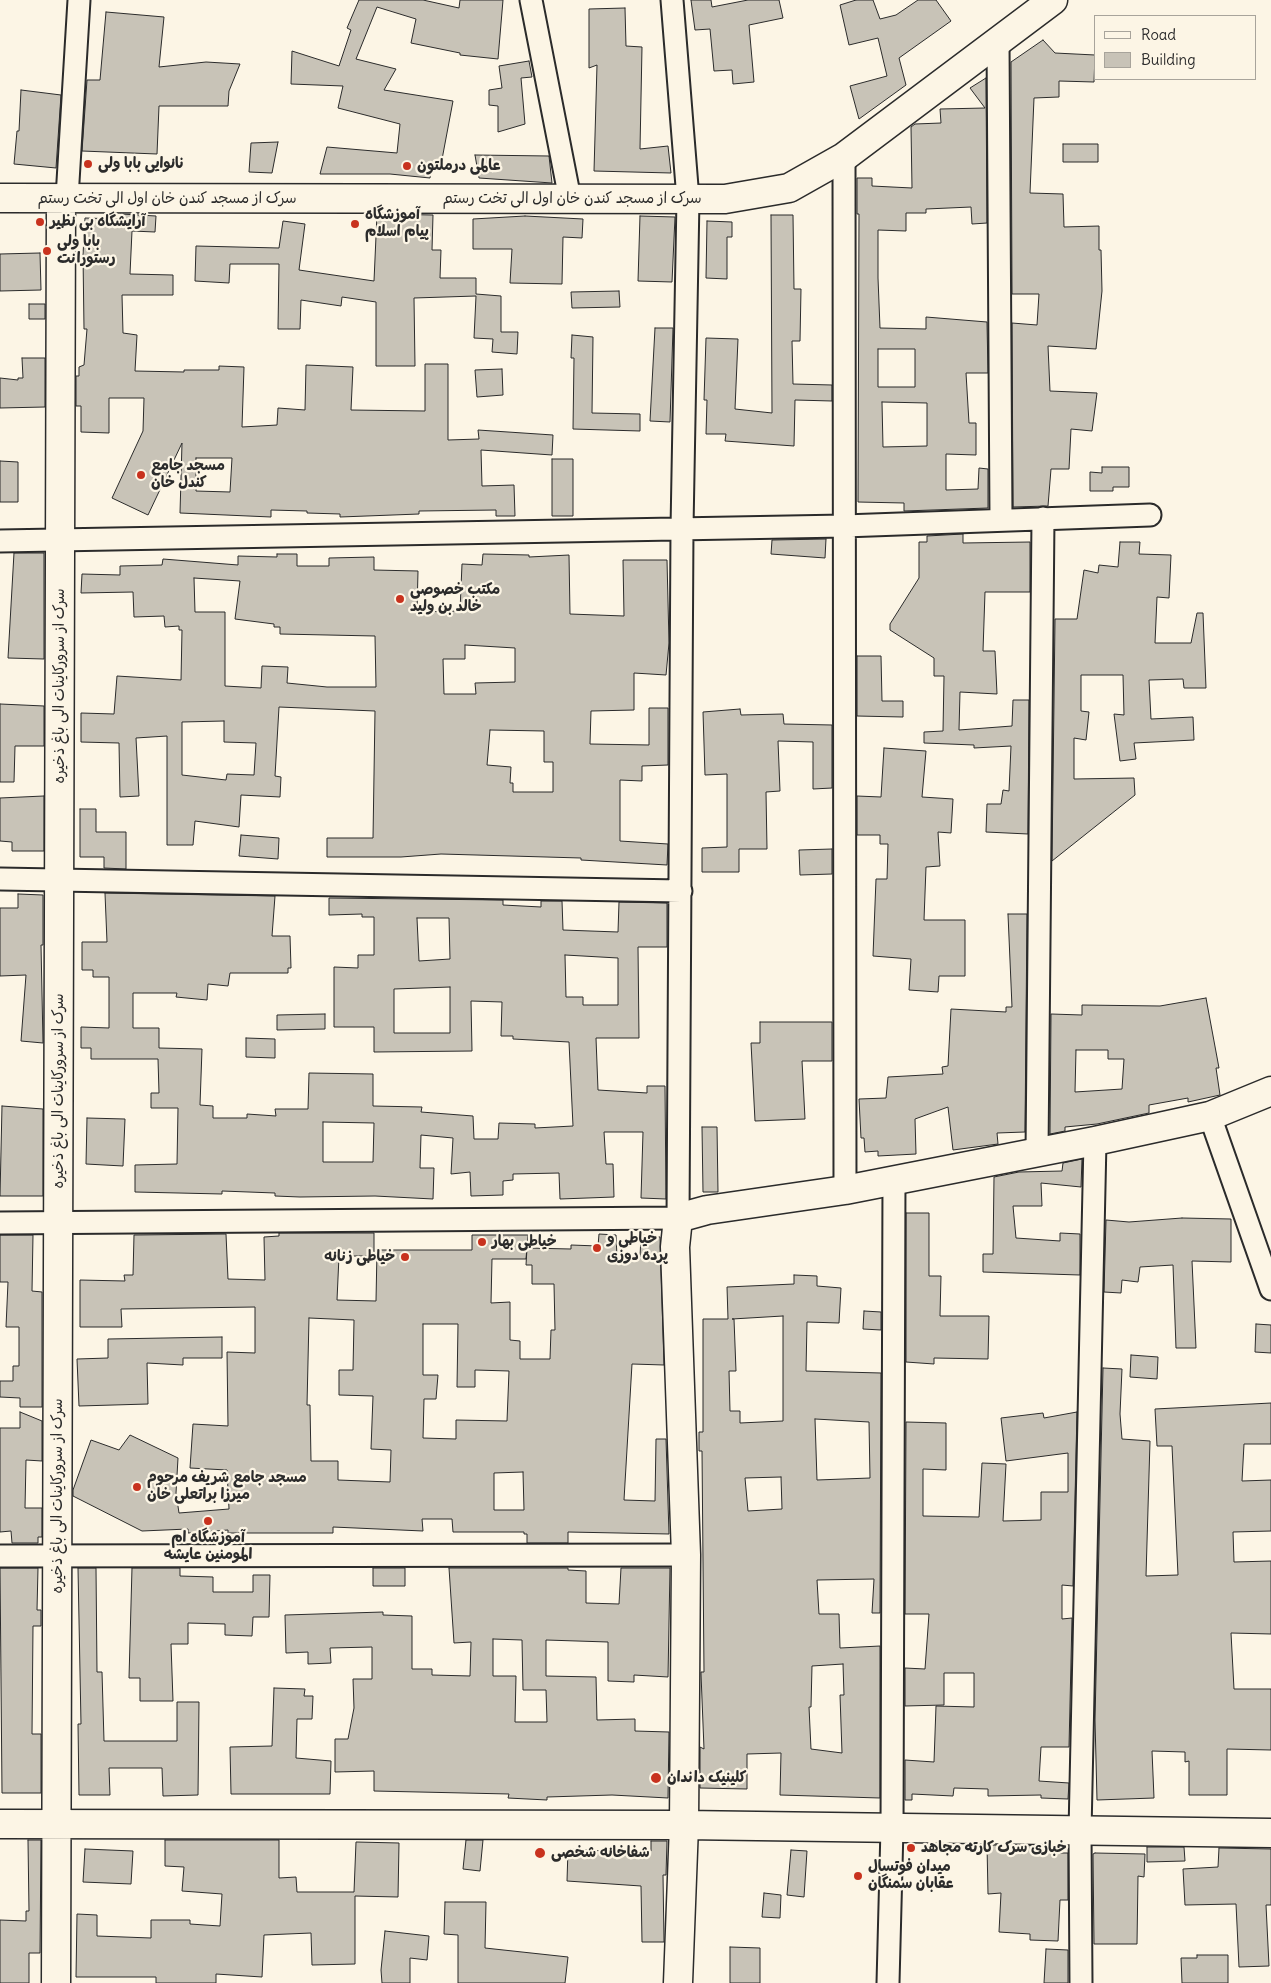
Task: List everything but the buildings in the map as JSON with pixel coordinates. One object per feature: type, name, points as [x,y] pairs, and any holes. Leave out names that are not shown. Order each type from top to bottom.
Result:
[{"type":"street","points":[[64,198],[80,0]]},
{"type":"street","points":[[531,0],[570,199]]},
{"type":"street","points":[[672,0],[688,199],[682,528],[681,891],[678,1218],[676,1247],[686,1555],[684,1825],[678,1983]]},
{"type":"street","name":"سرک از مسجد کندن خان اول الی تخت رستم","points":[[0,198],[725,199],[789,188],[844,157],[1053,0]]},
{"type":"street","points":[[998,42],[1001,520]]},
{"type":"street","points":[[844,157],[845,1190]]},
{"type":"street","name":"سرک از سرورکاینات الی باغ ذخیره","points":[[56,1983],[60,542],[64,198]]},
{"type":"street","points":[[0,541],[60,542],[844,526],[1150,516]]},
{"type":"street","points":[[1037,1152],[1043,518]]},
{"type":"street","points":[[0,879],[681,891]]},
{"type":"street","points":[[0,1223],[678,1218],[707,1210],[845,1190],[1095,1141],[1210,1116],[1271,1091]]},
{"type":"street","points":[[1210,1116],[1271,1289]]},
{"type":"street","points":[[1081,1983],[1080,1831],[1095,1141]]},
{"type":"street","points":[[888,1983],[892,1828],[894,1179]]},
{"type":"street","points":[[0,1556],[57,1554],[686,1555]]},
{"type":"street","points":[[0,1824],[684,1825],[1271,1833]]},
{"type":"place","name":"نانوایی بابا ولی","points":[[88,164]]},
{"type":"place","name":"عالمی درملتون","points":[[407,166]]},
{"type":"place","name":"آرایشگاه بی نظیر","points":[[40,222]]},
{"type":"place","name":"آموزشگاه پیام اسلام","points":[[355,224]]},
{"type":"place","name":"بابا ولی رستورانت","points":[[47,251]]},
{"type":"place","name":"مسجد جامع کندل خان","points":[[141,475]]},
{"type":"place","name":"مکتب خصوصی خالد بن ولید","points":[[400,599]]},
{"type":"place","name":"خیاطی بهار","points":[[482,1242]]},
{"type":"place","name":"خیاطی و پرده دوزی","points":[[597,1248]]},
{"type":"place","name":"خیاطی زنانه","points":[[405,1257]]},
{"type":"place","name":"مسجد جامع شریف مرحوم میرزا براتعلی خان","points":[[137,1487]]},
{"type":"place","name":"آموزشگاه ام المومنین عایشه","points":[[208,1521]]},
{"type":"place","name":"کلینیک داندان","points":[[656,1778]]},
{"type":"place","name":"خبازی سرک کارته مجاهد","points":[[911,1848]]},
{"type":"place","name":"شفاخانه شخصی","points":[[540,1853]]},
{"type":"place","name":"میدان فوتسال عقابان سمنگان","points":[[858,1876]]}]
